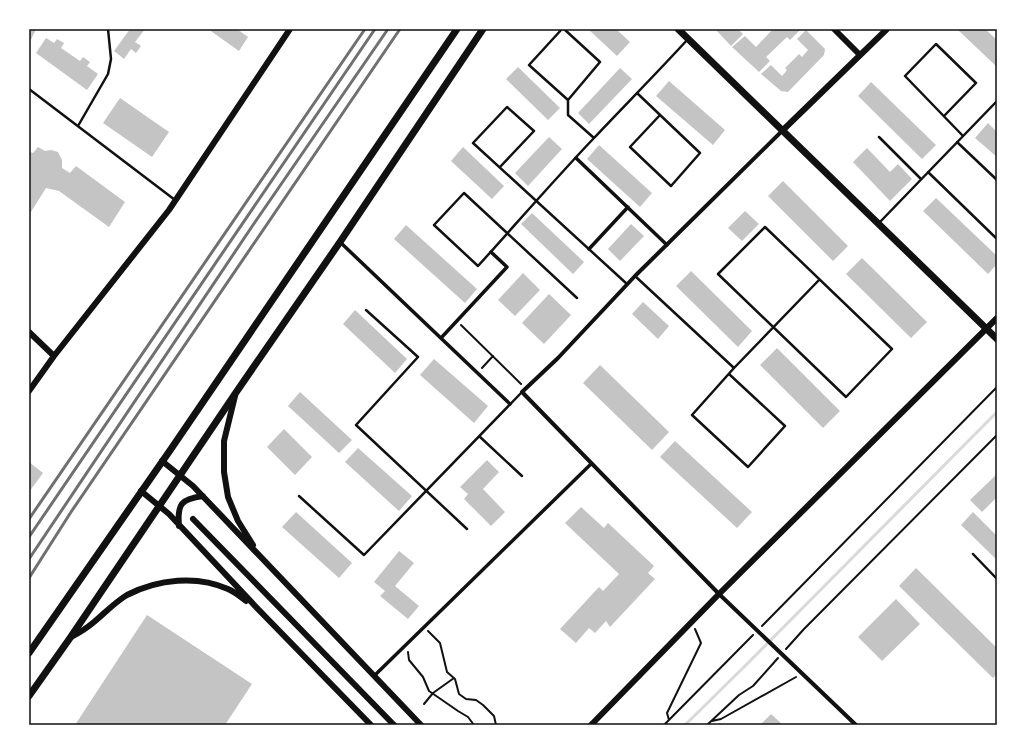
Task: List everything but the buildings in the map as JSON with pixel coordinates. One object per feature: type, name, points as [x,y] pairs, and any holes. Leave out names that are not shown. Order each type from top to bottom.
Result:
[{"type":"main road","points":[[29,653],[457,29]]},
{"type":"main road","points":[[29,696],[340,242],[483,29]]},
{"type":"main road","points":[[678,29],[997,339]]},
{"type":"street","points":[[29,391],[54,356],[175,200],[290,29]]},
{"type":"street","points":[[834,29],[860,55]]},
{"type":"street","points":[[856,725],[719,594],[522,392],[558,358],[635,276],[887,29]]},
{"type":"street","points":[[576,158],[667,245]]},
{"type":"street","points":[[589,249],[628,207]]},
{"type":"street","points":[[340,242],[510,404]]},
{"type":"street","points":[[441,338],[507,267],[491,252]]},
{"type":"street","points":[[591,725],[719,594],[997,318]]},
{"type":"street","points":[[29,332],[54,356]]},
{"type":"street","points":[[237,391],[224,441],[224,472],[228,497],[238,521],[260,557]]},
{"type":"street","points":[[162,461],[180,474],[203,496],[421,725]]},
{"type":"street","points":[[374,676],[592,464]]},
{"type":"street","points":[[141,491],[180,526],[256,607],[371,725]]},
{"type":"street","points":[[180,526],[178,513],[182,503],[190,498],[203,496]]},
{"type":"street","points":[[193,519],[394,725]]},
{"type":"street","points":[[70,638],[92,624],[113,605],[127,595],[156,584],[168,582],[191,580],[210,583],[229,589],[256,607]]},
{"type":"lane","points":[[78,126],[108,74],[111,59],[108,29]]},
{"type":"lane","points":[[568,100],[529,65],[563,29],[600,62],[568,100],[568,115],[594,138]]},
{"type":"lane","points":[[577,298],[507,234],[464,193],[434,225],[478,266],[491,252],[507,234],[536,201],[594,138],[688,39]]},
{"type":"lane","points":[[944,116],[976,83],[936,44],[905,76],[963,136]]},
{"type":"lane","points":[[29,89],[175,200]]},
{"type":"lane","points":[[637,93],[700,153],[671,186],[630,147],[660,115]]},
{"type":"lane","points":[[878,224],[997,101]]},
{"type":"lane","points":[[500,168],[534,131],[507,106],[474,143],[500,168],[627,284]]},
{"type":"lane","points":[[879,137],[921,180]]},
{"type":"lane","points":[[957,142],[997,180]]},
{"type":"lane","points":[[928,172],[997,239]]},
{"type":"lane","points":[[765,227],[819,280],[892,349],[846,397],[718,274],[765,227]]},
{"type":"lane","points":[[635,276],[734,368]]},
{"type":"lane","points":[[729,374],[786,426],[748,467],[692,415],[734,368],[819,280]]},
{"type":"lane","points":[[366,310],[418,358],[356,425],[467,529]]},
{"type":"lane","points":[[299,496],[364,555],[522,392]]},
{"type":"lane","points":[[479,436],[522,476]]},
{"type":"lane","points":[[973,554],[997,578]]},
{"type":"path","points":[[457,321],[526,388]]},
{"type":"path","points":[[477,373],[493,356]]},
{"type":"path","points":[[759,629],[997,387]]},
{"type":"path","points":[[784,652],[804,629],[997,435]]},
{"type":"path","points":[[669,720],[667,713],[701,643],[692,622]]},
{"type":"path","points":[[426,630],[440,642],[447,672],[454,678],[459,694],[466,699],[476,700],[483,705],[494,716],[496,725]]},
{"type":"path","points":[[664,725],[753,634]]},
{"type":"path","points":[[408,651],[409,660],[423,677],[429,690],[458,711],[468,716],[474,725]]},
{"type":"path","points":[[707,725],[739,695],[753,686],[779,657]]},
{"type":"path","points":[[710,721],[722,719],[802,673]]},
{"type":"path","points":[[424,704],[433,693],[454,678]]},
{"type":"waterway","points":[[685,725],[997,412]]},
{"type":"railway","points":[[29,519],[365,29]]},
{"type":"railway","points":[[29,537],[375,29]]},
{"type":"railway","points":[[29,559],[253,225],[388,29]]},
{"type":"railway","points":[[29,578],[71,512],[400,29]]}]
